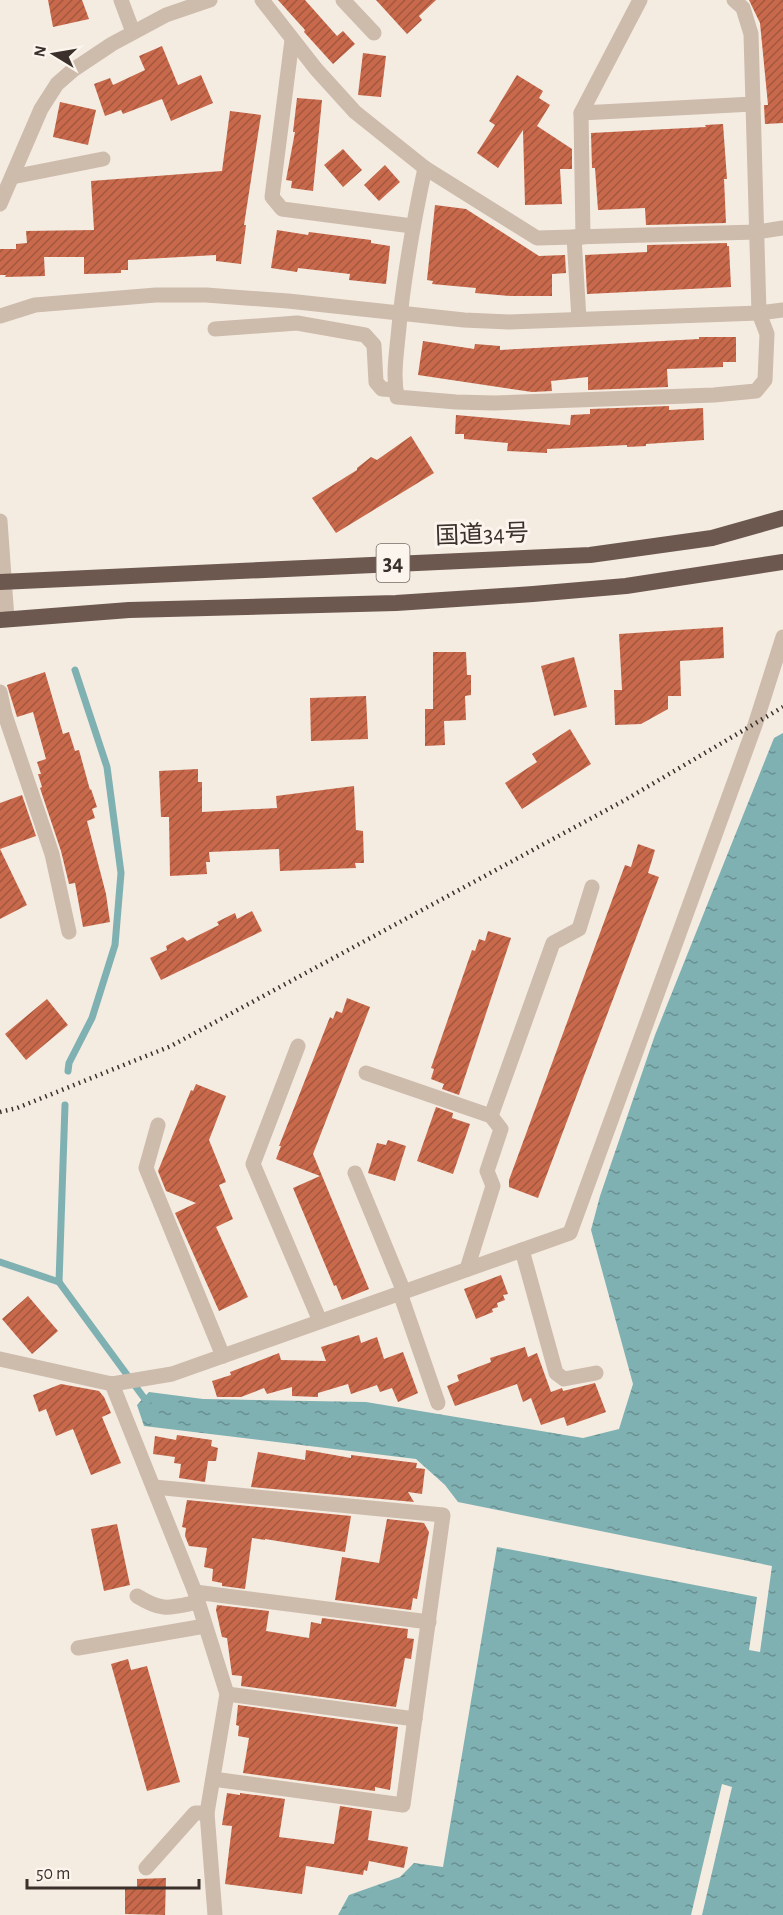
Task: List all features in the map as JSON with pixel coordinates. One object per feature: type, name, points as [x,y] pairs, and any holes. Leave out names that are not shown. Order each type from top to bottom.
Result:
[{"type":"highway","name":"国道34号","points":[[2,582],[590,555],[712,538],[783,518]]},
{"type":"highway","name":"34","points":[[3,620],[129,610],[396,603],[533,594],[626,586],[783,562]]},
{"type":"street","points":[[121,0],[133,33]]},
{"type":"street","points":[[0,204],[41,109],[57,84],[73,70],[112,44],[166,15],[210,0]]},
{"type":"street","points":[[262,0],[292,40],[355,112],[425,168],[537,238],[757,232],[783,228]]},
{"type":"street","points":[[343,0],[374,33]]},
{"type":"street","points":[[579,319],[581,113],[640,0]]},
{"type":"street","points":[[425,168],[412,226],[400,312],[394,382],[397,397],[494,403],[714,395],[756,391],[765,380],[767,334],[759,313],[751,33],[742,8],[734,0]]},
{"type":"street","points":[[292,40],[272,197],[282,209],[412,226]]},
{"type":"street","points":[[581,113],[753,104]]},
{"type":"street","points":[[12,177],[103,159]]},
{"type":"street","points":[[0,316],[34,305],[156,295],[218,296],[464,320],[509,322],[759,313],[783,310]]},
{"type":"street","points":[[215,329],[297,323],[365,335],[374,345],[376,381],[382,389],[396,390]]},
{"type":"street","points":[[0,521],[3,620]]},
{"type":"street","points":[[0,1359],[113,1383],[172,1374],[570,1233],[755,725],[783,637]]},
{"type":"street","points":[[0,692],[5,729],[52,854],[69,932]]},
{"type":"street","points":[[491,1116],[553,943],[579,929],[592,887]]},
{"type":"street","points":[[298,1046],[253,1164],[320,1321]]},
{"type":"street","points":[[366,1073],[491,1116],[501,1129],[487,1171],[493,1186],[467,1269]]},
{"type":"street","points":[[159,1125],[146,1168],[223,1356]]},
{"type":"street","points":[[355,1173],[402,1292],[438,1403]]},
{"type":"street","points":[[522,1250],[556,1373],[564,1379],[596,1373]]},
{"type":"street","points":[[113,1383],[196,1597],[227,1694],[207,1814],[215,1915]]},
{"type":"street","points":[[154,1487],[443,1515],[403,1805],[213,1779]]},
{"type":"street","points":[[137,1596],[153,1606],[166,1609],[196,1597],[429,1622]]},
{"type":"street","points":[[78,1648],[205,1626]]},
{"type":"street","points":[[227,1694],[415,1719]]},
{"type":"street","points":[[146,1868],[195,1813],[207,1814]]},
{"type":"water","points":[[783,733],[783,1915],[702,1915],[732,1787],[722,1784],[691,1915],[338,1915],[349,1895],[400,1877],[414,1863],[443,1867],[497,1547],[757,1597],[749,1650],[760,1652],[772,1566],[458,1502],[445,1485],[416,1459],[144,1426],[137,1405],[149,1392],[203,1399],[366,1402],[583,1438],[619,1429],[633,1384],[591,1230],[600,1196],[655,1035],[774,738]]},
{"type":"building","points":[[48,0],[82,0],[89,19],[53,27]]},
{"type":"building","points":[[278,0],[305,0],[337,36],[343,31],[355,44],[333,64]]},
{"type":"building","points":[[376,0],[436,0],[419,16],[422,20],[407,34]]},
{"type":"building","points":[[749,0],[783,0],[783,123],[765,124],[764,105],[768,105],[760,23]]},
{"type":"building","points":[[162,46],[178,85],[201,75],[213,103],[171,121],[162,99],[123,114],[121,110],[105,116],[94,84],[110,78],[113,85],[145,70],[139,56]]},
{"type":"building","points":[[363,53],[386,56],[381,97],[358,95]]},
{"type":"building","points":[[517,75],[543,91],[539,98],[550,105],[537,126],[572,149],[572,169],[560,169],[562,204],[525,205],[523,130],[498,168],[477,153],[495,125],[489,121]]},
{"type":"building","points":[[297,98],[322,100],[313,191],[291,188],[292,181],[286,180],[295,132],[293,132]]},
{"type":"building","points":[[60,102],[96,110],[88,145],[53,137]]},
{"type":"building","points":[[230,111],[261,115],[244,225],[246,225],[241,264],[216,261],[216,255],[128,260],[128,270],[121,270],[121,273],[84,274],[84,257],[44,257],[45,276],[5,277],[6,275],[0,275],[0,249],[16,249],[16,244],[27,243],[26,231],[94,230],[91,181],[222,171]]},
{"type":"building","points":[[723,124],[727,179],[724,179],[726,223],[646,225],[645,208],[598,210],[595,168],[592,168],[591,133],[706,127],[705,125]]},
{"type":"building","points":[[343,149],[362,170],[343,187],[324,165]]},
{"type":"building","points":[[385,165],[400,182],[379,201],[364,185]]},
{"type":"building","points":[[435,205],[466,209],[539,256],[565,255],[566,273],[552,274],[552,296],[475,293],[476,288],[432,284],[433,281],[427,280]]},
{"type":"building","points":[[277,230],[371,240],[371,243],[390,246],[386,284],[349,280],[350,274],[298,268],[297,272],[271,268]]},
{"type":"building","points":[[727,243],[731,287],[587,294],[585,255],[647,252],[647,245]]},
{"type":"building","points":[[699,337],[736,337],[736,362],[723,362],[723,367],[667,369],[668,387],[588,390],[588,377],[551,381],[552,391],[532,392],[418,375],[423,341],[474,349],[475,344],[500,346],[500,350],[699,339]]},
{"type":"building","points":[[669,406],[669,410],[703,408],[704,440],[646,444],[646,446],[547,449],[547,453],[507,451],[508,443],[464,439],[464,434],[455,434],[456,415],[570,425],[571,415],[590,414],[590,409]]},
{"type":"building","points":[[411,436],[434,473],[336,533],[312,498],[357,470],[371,457],[377,460]]},
{"type":"building","points":[[723,627],[724,658],[680,661],[681,696],[668,696],[668,709],[641,724],[615,725],[614,690],[622,690],[619,634]]},
{"type":"building","points":[[433,652],[466,652],[467,675],[471,675],[471,695],[465,696],[466,720],[444,721],[445,745],[425,746],[425,709],[433,709]]},
{"type":"building","points":[[574,657],[587,707],[554,716],[541,666]]},
{"type":"building","points":[[45,672],[63,734],[69,732],[75,751],[79,750],[97,807],[92,809],[95,818],[87,821],[106,894],[110,922],[83,927],[75,883],[69,884],[61,851],[40,788],[42,787],[38,774],[41,774],[37,762],[46,759],[33,712],[17,717],[7,685]]},
{"type":"building","points":[[366,696],[368,739],[311,741],[310,698]]},
{"type":"building","points":[[570,729],[591,764],[522,809],[505,783],[537,762],[532,754]]},
{"type":"building","points":[[198,769],[198,782],[202,782],[202,812],[277,808],[276,796],[354,786],[356,830],[363,831],[364,863],[355,863],[356,868],[280,871],[279,849],[209,852],[210,862],[206,862],[207,874],[170,876],[169,817],[161,817],[159,771]]},
{"type":"building","points":[[22,795],[36,836],[0,849],[0,803]]},
{"type":"building","points":[[638,844],[655,850],[648,873],[659,877],[538,1198],[509,1187],[509,1180],[625,865],[631,867]]},
{"type":"building","points":[[0,849],[27,905],[0,919]]},
{"type":"building","points":[[252,911],[262,931],[161,980],[150,958],[167,950],[166,946],[183,937],[187,941],[219,925],[217,922],[235,913],[237,919]]},
{"type":"building","points":[[488,931],[511,938],[459,1095],[442,1089],[444,1084],[431,1079],[434,1069],[431,1068],[472,950],[475,951],[479,939],[485,941]]},
{"type":"building","points":[[347,998],[370,1007],[313,1154],[369,1289],[342,1300],[293,1188],[320,1176],[276,1159],[281,1146],[279,1146],[330,1017],[333,1019],[336,1011],[342,1013]]},
{"type":"building","points":[[47,999],[68,1025],[26,1060],[5,1034]]},
{"type":"building","points":[[196,1084],[226,1096],[209,1140],[226,1182],[219,1185],[233,1219],[216,1227],[248,1297],[219,1311],[175,1213],[196,1203],[166,1191],[158,1171],[191,1090],[193,1091]]},
{"type":"building","points":[[436,1107],[453,1113],[452,1118],[470,1124],[453,1174],[417,1161]]},
{"type":"building","points":[[388,1140],[406,1146],[395,1181],[368,1173],[377,1143],[386,1145]]},
{"type":"building","points":[[501,1275],[508,1294],[503,1295],[505,1300],[497,1303],[498,1307],[492,1309],[493,1312],[476,1319],[464,1289]]},
{"type":"building","points":[[28,1296],[58,1331],[32,1354],[2,1319]]},
{"type":"building","points":[[359,1335],[361,1343],[377,1337],[384,1359],[403,1352],[418,1393],[398,1402],[392,1388],[380,1392],[377,1385],[351,1394],[348,1384],[318,1393],[318,1397],[292,1396],[292,1387],[267,1394],[264,1388],[241,1397],[217,1397],[212,1381],[231,1375],[230,1372],[279,1353],[281,1360],[326,1361],[321,1347]]},
{"type":"building","points":[[525,1347],[528,1357],[537,1353],[551,1392],[595,1383],[606,1412],[567,1426],[564,1417],[541,1425],[531,1398],[523,1402],[517,1384],[455,1406],[447,1386],[459,1381],[457,1375],[491,1362],[490,1358]]},
{"type":"building","points":[[61,1384],[99,1391],[104,1397],[111,1413],[102,1417],[121,1463],[91,1475],[73,1429],[56,1436],[46,1409],[39,1412],[33,1395]]},
{"type":"building","points":[[177,1435],[212,1440],[211,1446],[218,1448],[216,1461],[208,1461],[205,1482],[179,1478],[181,1464],[174,1463],[175,1457],[153,1454],[155,1436],[176,1440]]},
{"type":"building","points":[[306,1450],[351,1458],[351,1455],[417,1463],[416,1468],[425,1469],[422,1494],[408,1492],[414,1502],[251,1487],[258,1452],[305,1460]]},
{"type":"building","points":[[187,1500],[351,1516],[345,1552],[252,1538],[245,1589],[222,1586],[222,1583],[212,1581],[213,1569],[204,1567],[207,1548],[189,1546],[185,1536],[186,1528],[182,1527]]},
{"type":"building","points":[[387,1519],[424,1523],[429,1532],[417,1599],[413,1598],[411,1610],[335,1600],[342,1557],[379,1563]]},
{"type":"building","points":[[117,1524],[130,1585],[104,1591],[91,1529]]},
{"type":"building","points":[[217,1605],[269,1611],[266,1631],[309,1638],[311,1622],[321,1624],[322,1618],[408,1629],[407,1638],[414,1639],[411,1659],[405,1658],[396,1707],[241,1686],[242,1676],[232,1675],[227,1638],[222,1637]]},
{"type":"building","points":[[128,1659],[131,1670],[147,1666],[180,1782],[147,1791],[111,1664]]},
{"type":"building","points":[[238,1705],[398,1727],[390,1790],[375,1787],[375,1791],[243,1773],[249,1738],[238,1736],[239,1726],[236,1725]]},
{"type":"building","points":[[227,1793],[285,1799],[279,1837],[334,1844],[340,1806],[372,1811],[368,1840],[408,1847],[404,1868],[369,1861],[367,1871],[364,1870],[363,1875],[306,1866],[302,1894],[225,1884],[232,1826],[222,1825]]},
{"type":"building","points":[[166,1878],[165,1915],[125,1914],[125,1887],[137,1887],[137,1879]]},
{"type":"waterway","points":[[68,1071],[69,1063],[92,1018],[115,945],[121,873],[107,767],[75,670]]},
{"type":"waterway","points":[[59,1282],[65,1105]]},
{"type":"waterway","points":[[0,1262],[59,1282],[147,1402]]},
{"type":"railway","points":[[0,1112],[17,1108],[171,1046],[625,800],[783,707]]}]
